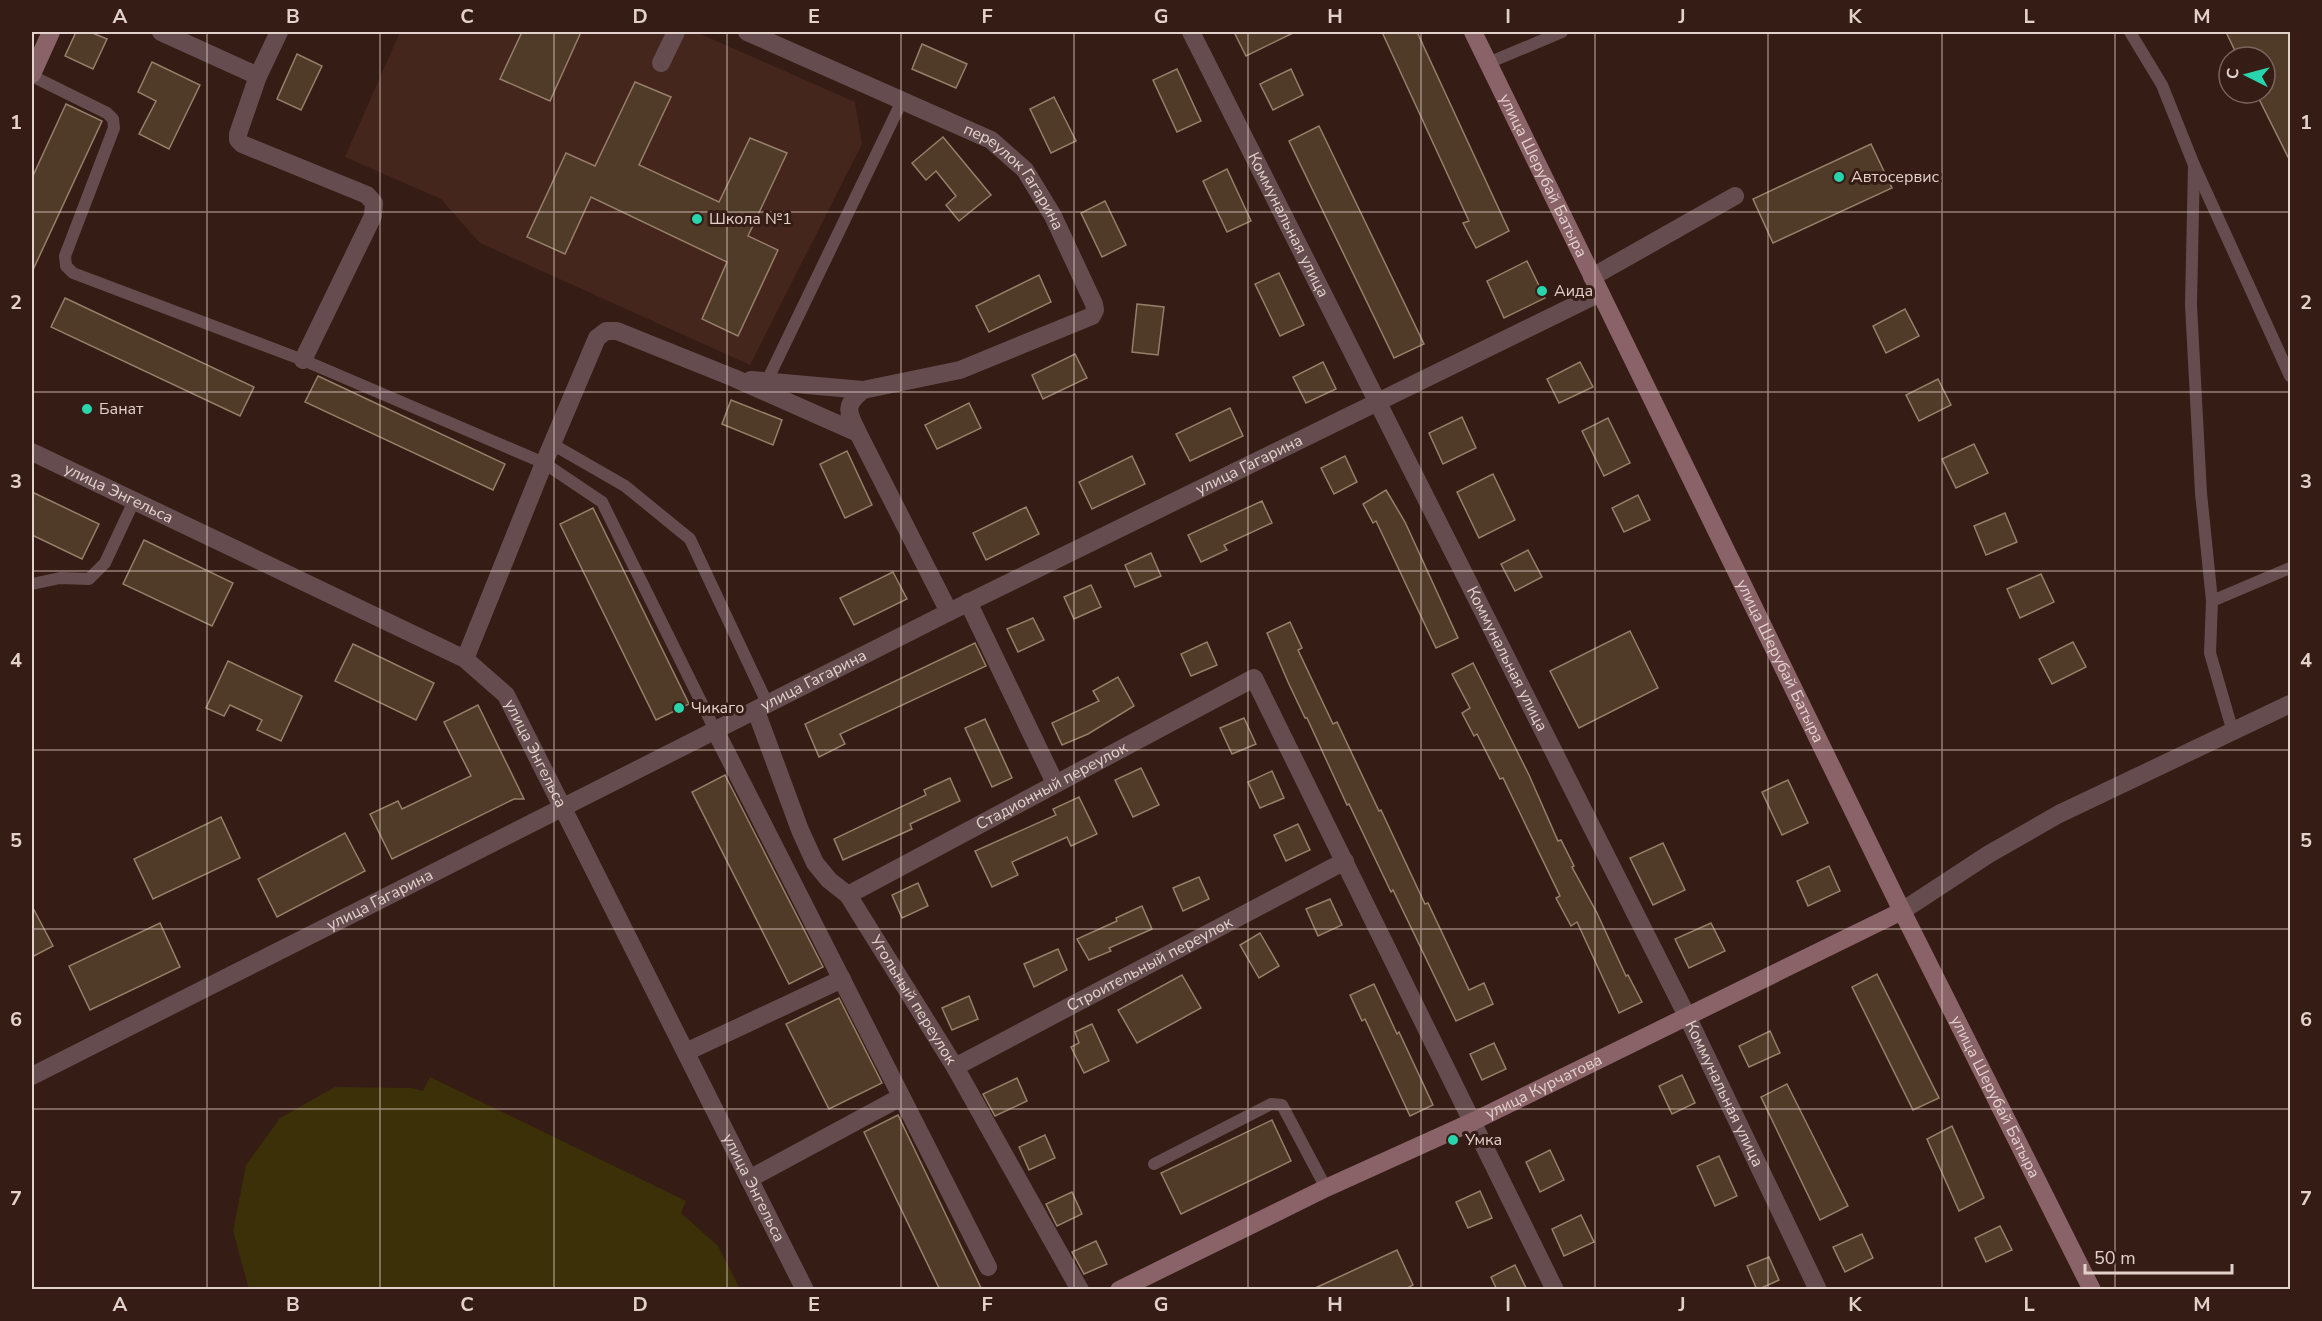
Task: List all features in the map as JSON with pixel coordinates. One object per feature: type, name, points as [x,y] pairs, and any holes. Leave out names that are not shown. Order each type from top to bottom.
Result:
[{"type":"street","points":[[32,75],[51,32]]},
{"type":"street","points":[[161,32],[258,76]]},
{"type":"street","points":[[279,32],[258,76],[238,140],[242,144],[367,195],[374,203],[373,216],[303,360]]},
{"type":"street","points":[[661,63],[676,32]]},
{"type":"street","name":"переулок Гагарина","points":[[747,32],[991,140],[1025,170],[1053,216],[1094,304],[1095,310],[1092,316],[960,370],[863,390]]},
{"type":"street","name":"Коммунальная улица","points":[[1191,32],[1687,1016],[1818,1290]]},
{"type":"street","name":"улица Шерубай Батыра","points":[[1473,32],[1902,911],[2091,1290]]},
{"type":"street","name":"улица Гагарина","points":[[32,1076],[968,602],[1377,401],[1596,285],[1735,196]]},
{"type":"street","points":[[465,659],[597,338],[606,331],[617,331],[734,378],[858,433]]},
{"type":"street","points":[[734,378],[863,390]]},
{"type":"street","points":[[863,390],[852,399],[849,414],[949,612]]},
{"type":"street","name":"улица Энгельса","points":[[32,452],[465,659],[506,695],[805,1290]]},
{"type":"street","points":[[968,602],[1055,783]]},
{"type":"street","name":"Стадионный переулок","points":[[848,895],[1254,678],[1345,861]]},
{"type":"street","points":[[1902,911],[1989,854],[2059,814],[2290,704]]},
{"type":"street","name":"Угольный переулок","points":[[762,708],[800,830],[815,863],[829,880],[848,895],[956,1067],[1080,1290]]},
{"type":"street","points":[[716,730],[987,1267]]},
{"type":"street","points":[[1345,861],[1474,1121],[1554,1290]]},
{"type":"street","name":"Строительный переулок","points":[[956,1067],[1345,861]]},
{"type":"street","name":"улица Курчатова","points":[[1119,1290],[1326,1188],[1474,1121],[1902,911]]},
{"type":"street","points":[[686,1052],[842,979]]},
{"type":"street","points":[[750,1179],[901,1097]]},
{"type":"lane","points":[[1488,63],[1562,32]]},
{"type":"lane","points":[[2130,32],[2162,85],[2194,165],[2290,376]]},
{"type":"lane","points":[[32,75],[108,113],[113,119],[114,128],[65,256],[66,266],[73,273],[303,360],[544,463],[602,502],[716,730]]},
{"type":"lane","points":[[767,381],[902,100]]},
{"type":"lane","points":[[2194,165],[2191,305],[2201,493],[2212,601],[2210,653],[2234,732]]},
{"type":"lane","points":[[552,444],[625,486],[690,539],[762,708]]},
{"type":"lane","points":[[32,584],[60,578],[88,579],[105,563],[134,501]]},
{"type":"lane","points":[[2212,601],[2290,568]]},
{"type":"lane","points":[[1154,1164],[1271,1104],[1282,1105],[1326,1188]]},
{"type":"shaded area","points":[[400,32],[696,32],[855,102],[862,144],[750,365],[480,243],[441,199],[345,157]]},
{"type":"shaded area","points":[[430,1077],[686,1201],[681,1213],[718,1246],[740,1289],[249,1289],[233,1231],[246,1165],[280,1118],[335,1087],[411,1088],[423,1091]]},
{"type":"building","points":[[76,32],[90,32],[107,39],[93,69],[65,56]]},
{"type":"building","points":[[522,32],[581,32],[550,101],[500,79]]},
{"type":"building","points":[[1234,32],[1295,32],[1246,56]]},
{"type":"building","points":[[1382,32],[1417,32],[1509,231],[1476,248],[1463,223],[1469,221]]},
{"type":"building","points":[[2226,32],[2290,32],[2290,161],[2262,105],[2277,105],[2277,45],[2232,45]]},
{"type":"building","points":[[922,44],[967,64],[956,88],[912,69]]},
{"type":"building","points":[[297,54],[322,66],[301,110],[277,99]]},
{"type":"building","points":[[152,62],[200,85],[169,149],[139,134],[156,101],[138,92]]},
{"type":"building","points":[[1177,69],[1201,121],[1177,132],[1153,80]]},
{"type":"building","points":[[1291,69],[1303,95],[1273,110],[1260,84]]},
{"type":"building","name":"Школа №1","points":[[635,82],[671,97],[639,165],[719,202],[750,138],[787,153],[748,236],[778,250],[738,336],[702,319],[727,262],[591,197],[565,254],[527,237],[566,153],[595,166]]},
{"type":"building","points":[[1054,97],[1076,141],[1051,153],[1030,109]]},
{"type":"building","points":[[66,104],[102,121],[32,272],[32,178]]},
{"type":"building","points":[[1319,126],[1424,344],[1394,358],[1289,141]]},
{"type":"building","points":[[943,137],[991,195],[959,221],[946,205],[956,196],[936,171],[926,180],[912,163]]},
{"type":"building","points":[[1871,144],[1892,188],[1773,243],[1753,199]]},
{"type":"building","points":[[1227,169],[1251,221],[1227,232],[1203,181]]},
{"type":"building","points":[[1105,201],[1126,245],[1102,257],[1081,213]]},
{"type":"building","points":[[1527,261],[1545,298],[1504,318],[1487,281]]},
{"type":"building","points":[[1279,273],[1304,325],[1280,336],[1255,284]]},
{"type":"building","points":[[1039,275],[1051,302],[989,332],[976,306]]},
{"type":"building","points":[[65,298],[254,387],[240,416],[51,327]]},
{"type":"building","points":[[1137,304],[1164,307],[1158,355],[1132,352]]},
{"type":"building","points":[[1905,309],[1919,336],[1886,353],[1873,326]]},
{"type":"building","points":[[1075,354],[1087,378],[1043,399],[1032,375]]},
{"type":"building","points":[[1323,362],[1336,389],[1306,403],[1293,377]]},
{"type":"building","points":[[1580,362],[1593,387],[1559,403],[1547,379]]},
{"type":"building","points":[[318,376],[505,464],[493,490],[305,402]]},
{"type":"building","points":[[1938,379],[1951,405],[1919,421],[1906,395]]},
{"type":"building","points":[[731,400],[782,420],[773,445],[722,424]]},
{"type":"building","points":[[969,403],[981,428],[937,449],[925,425]]},
{"type":"building","points":[[1230,408],[1243,436],[1190,461],[1176,434]]},
{"type":"building","points":[[1462,417],[1476,448],[1443,464],[1429,433]]},
{"type":"building","points":[[1608,418],[1630,463],[1604,476],[1582,431]]},
{"type":"building","points":[[1974,444],[1988,473],[1956,488],[1942,459]]},
{"type":"building","points":[[847,451],[872,505],[845,518],[820,464]]},
{"type":"building","points":[[1132,456],[1145,484],[1092,509],[1079,482]]},
{"type":"building","points":[[1345,456],[1357,482],[1334,494],[1321,468]]},
{"type":"building","points":[[1493,474],[1515,520],[1479,538],[1457,492]]},
{"type":"building","points":[[1386,490],[1405,522],[1458,638],[1436,648],[1376,521],[1373,523],[1363,504]]},
{"type":"building","points":[[32,492],[99,524],[82,559],[32,535]]},
{"type":"building","points":[[1638,495],[1650,520],[1624,532],[1612,508]]},
{"type":"building","points":[[1262,501],[1272,523],[1224,545],[1227,550],[1201,562],[1188,535]]},
{"type":"building","points":[[1026,507],[1039,534],[986,560],[973,533]]},
{"type":"building","points":[[593,508],[689,704],[656,720],[560,524]]},
{"type":"building","points":[[2005,513],[2017,542],[1986,555],[1974,526]]},
{"type":"building","points":[[144,540],[233,583],[212,626],[123,584]]},
{"type":"building","points":[[1528,550],[1542,577],[1515,591],[1501,564]]},
{"type":"building","points":[[1151,553],[1161,576],[1135,587],[1125,565]]},
{"type":"building","points":[[893,572],[907,599],[854,625],[840,598]]},
{"type":"building","points":[[2041,574],[2054,602],[2020,618],[2007,589]]},
{"type":"building","points":[[1091,585],[1101,607],[1074,619],[1064,597]]},
{"type":"building","points":[[1033,618],[1044,640],[1018,652],[1007,629]]},
{"type":"building","points":[[1290,622],[1302,648],[1298,650],[1333,724],[1337,722],[1469,990],[1484,983],[1493,1004],[1456,1021],[1393,890],[1391,892],[1349,804],[1347,805],[1267,633]]},
{"type":"building","points":[[1630,631],[1658,688],[1579,728],[1550,671]]},
{"type":"building","points":[[1207,642],[1217,665],[1191,676],[1181,654]]},
{"type":"building","points":[[2073,642],[2086,667],[2052,684],[2039,659]]},
{"type":"building","points":[[975,643],[986,666],[840,734],[845,744],[819,757],[805,724]]},
{"type":"building","points":[[353,644],[434,683],[416,720],[335,681]]},
{"type":"building","points":[[228,661],[302,696],[281,741],[257,730],[262,720],[230,705],[224,716],[206,708]]},
{"type":"building","points":[[1473,663],[1529,775],[1558,841],[1561,840],[1626,976],[1628,975],[1642,1002],[1619,1013],[1577,922],[1571,926],[1556,898],[1560,896],[1503,778],[1500,779],[1477,734],[1474,736],[1462,713],[1470,708],[1452,674]]},
{"type":"building","points":[[1118,677],[1134,706],[1088,734],[1062,745],[1052,723],[1099,701],[1093,691]]},
{"type":"building","points":[[478,705],[524,799],[514,799],[392,859],[370,814],[398,801],[402,809],[471,776],[444,722]]},
{"type":"building","points":[[1244,718],[1256,744],[1232,754],[1220,728]]},
{"type":"building","points":[[985,719],[1012,778],[992,787],[965,728]]},
{"type":"building","points":[[1141,768],[1159,805],[1133,817],[1115,780]]},
{"type":"building","points":[[1272,771],[1284,798],[1260,808],[1248,782]]},
{"type":"building","points":[[725,775],[823,967],[789,984],[692,792]]},
{"type":"building","points":[[950,778],[960,801],[910,824],[912,829],[843,860],[834,839],[926,795],[924,790]]},
{"type":"building","points":[[1788,780],[1808,823],[1782,835],[1762,792]]},
{"type":"building","points":[[1079,797],[1097,834],[1071,846],[1067,837],[1012,862],[1018,875],[992,887],[975,851],[1056,815],[1053,809]]},
{"type":"building","points":[[221,817],[240,858],[153,899],[134,859]]},
{"type":"building","points":[[1298,824],[1310,850],[1286,861],[1274,835]]},
{"type":"building","points":[[345,833],[365,871],[277,917],[258,879]]},
{"type":"building","points":[[1663,843],[1685,890],[1653,905],[1630,858]]},
{"type":"building","points":[[1829,866],[1840,891],[1808,906],[1797,881]]},
{"type":"building","points":[[1199,877],[1209,899],[1183,911],[1173,888]]},
{"type":"building","points":[[918,883],[928,906],[902,918],[892,895]]},
{"type":"building","points":[[1330,899],[1342,925],[1318,936],[1306,909]]},
{"type":"building","points":[[32,906],[53,946],[32,957]]},
{"type":"building","points":[[1142,906],[1152,929],[1109,948],[1111,951],[1089,960],[1077,939],[1117,921],[1116,918]]},
{"type":"building","points":[[160,923],[180,967],[90,1010],[69,966]]},
{"type":"building","points":[[1711,923],[1725,951],[1689,968],[1675,939]]},
{"type":"building","points":[[1260,933],[1279,966],[1259,978],[1240,945]]},
{"type":"building","points":[[1058,949],[1067,970],[1034,987],[1024,964]]},
{"type":"building","points":[[1877,974],[1939,1098],[1913,1110],[1852,987]]},
{"type":"building","points":[[1182,975],[1201,1008],[1137,1043],[1118,1010]]},
{"type":"building","points":[[1374,984],[1433,1105],[1410,1116],[1365,1019],[1362,1021],[1350,995]]},
{"type":"building","points":[[969,996],[978,1019],[952,1030],[942,1008]]},
{"type":"building","points":[[839,998],[882,1083],[829,1109],[786,1024]]},
{"type":"building","points":[[1092,1024],[1109,1061],[1084,1073],[1071,1047],[1079,1043],[1075,1032]]},
{"type":"building","points":[[1770,1031],[1780,1053],[1749,1067],[1739,1046]]},
{"type":"building","points":[[1494,1043],[1506,1069],[1482,1080],[1470,1054]]},
{"type":"building","points":[[1682,1075],[1695,1103],[1672,1114],[1659,1086]]},
{"type":"building","points":[[1017,1078],[1027,1101],[995,1116],[983,1094]]},
{"type":"building","points":[[1787,1084],[1848,1206],[1820,1220],[1761,1097]]},
{"type":"building","points":[[898,1115],[982,1290],[940,1290],[864,1132]]},
{"type":"building","points":[[1272,1120],[1291,1161],[1181,1214],[1161,1173]]},
{"type":"building","points":[[1952,1126],[1984,1198],[1959,1211],[1927,1139]]},
{"type":"building","points":[[1045,1135],[1055,1158],[1029,1170],[1019,1147]]},
{"type":"building","points":[[1550,1150],[1564,1180],[1540,1192],[1526,1162]]},
{"type":"building","points":[[1719,1156],[1737,1196],[1715,1206],[1697,1166]]},
{"type":"building","points":[[1480,1191],[1492,1218],[1468,1228],[1456,1202]]},
{"type":"building","points":[[1072,1192],[1082,1214],[1057,1226],[1046,1204]]},
{"type":"building","points":[[1581,1215],[1594,1242],[1564,1256],[1552,1229]]},
{"type":"building","points":[[2000,1226],[2012,1250],[1986,1262],[1975,1238]]},
{"type":"building","points":[[1862,1234],[1873,1258],[1845,1272],[1833,1247]]},
{"type":"building","points":[[1096,1241],[1107,1264],[1084,1274],[1072,1252]]},
{"type":"building","points":[[1397,1250],[1413,1285],[1404,1290],[1311,1290]]},
{"type":"building","points":[[1769,1257],[1779,1280],[1757,1290],[1747,1266]]},
{"type":"building","points":[[1515,1265],[1527,1290],[1497,1290],[1491,1277]]},
{"type":"place","name":"Автосервис","points":[[1839,177]]},
{"type":"place","name":"Школа №1","points":[[697,219]]},
{"type":"place","name":"Аида","points":[[1542,291]]},
{"type":"place","name":"Банат","points":[[87,409]]},
{"type":"place","name":"Чикаго","points":[[679,708]]},
{"type":"place","name":"Умка","points":[[1453,1140]]}]
